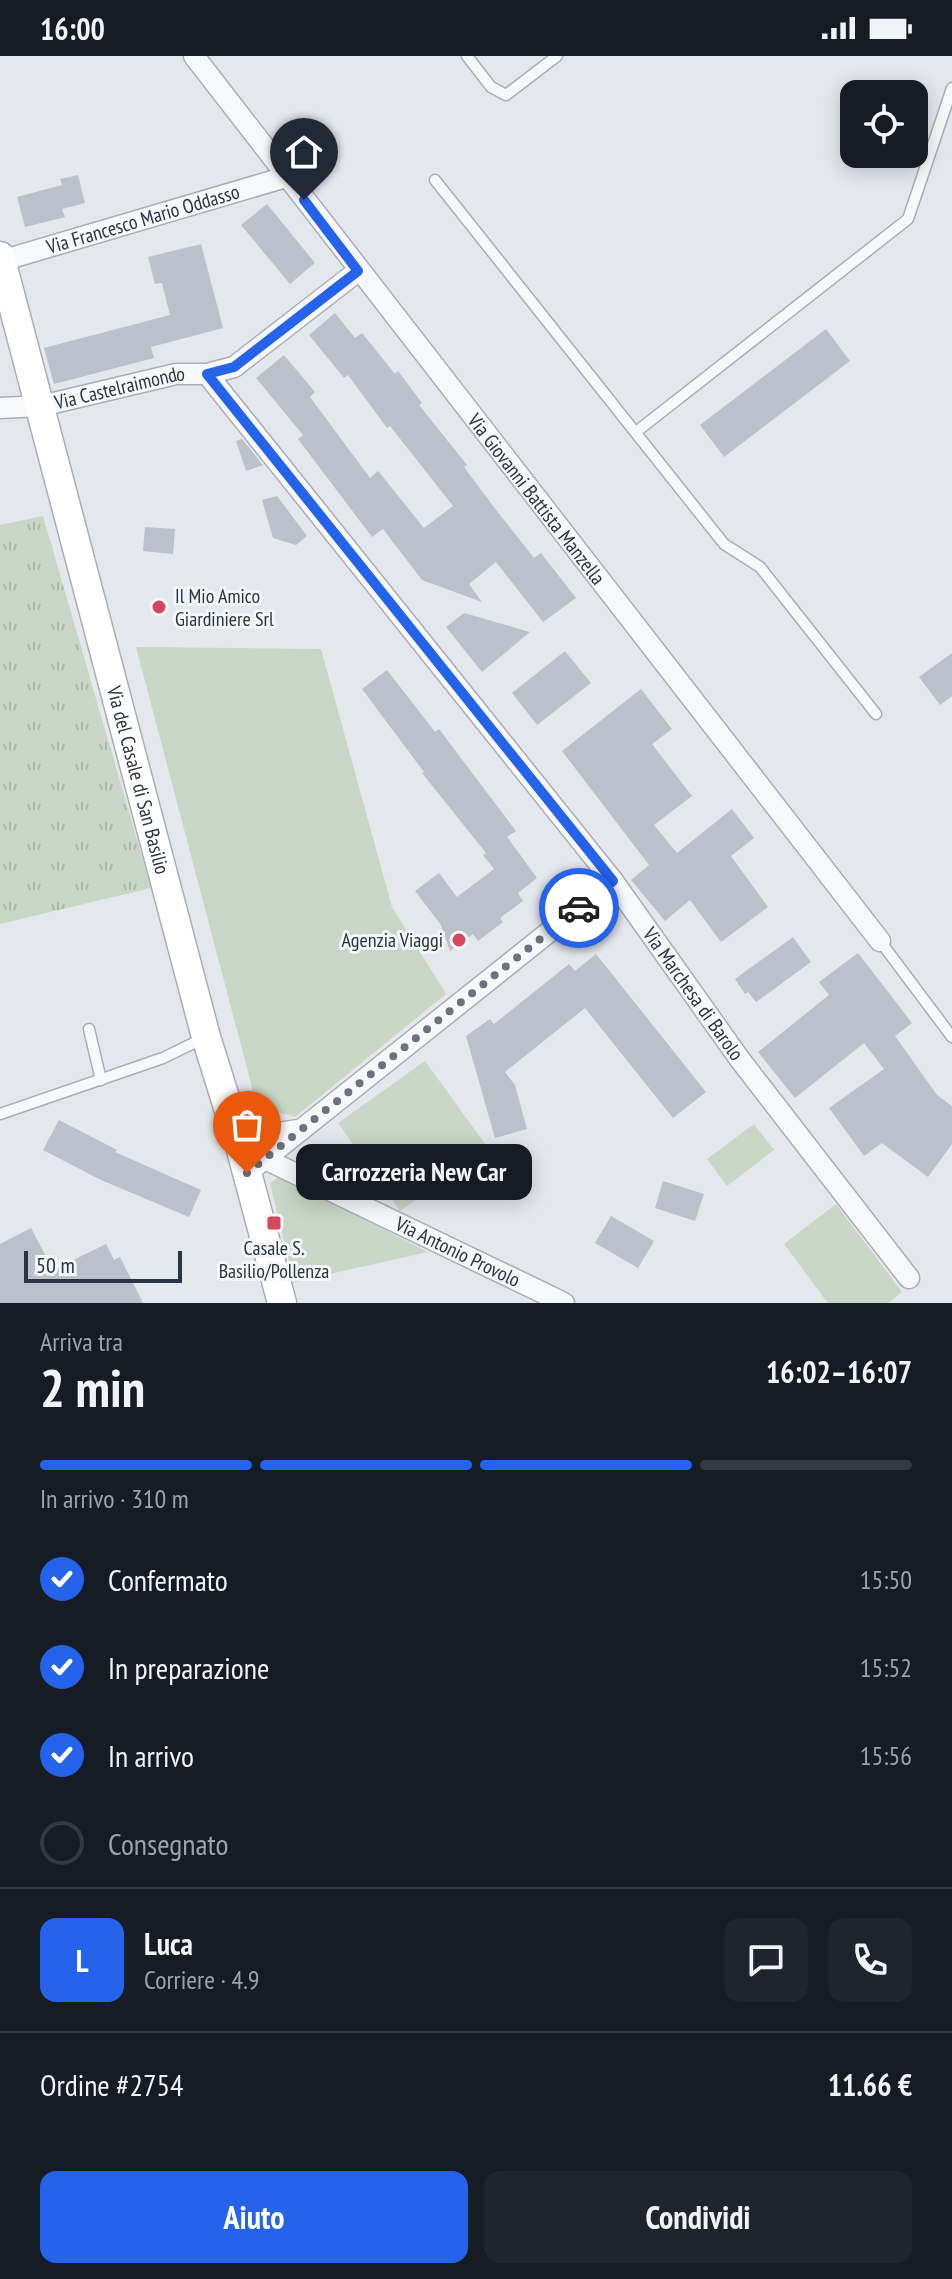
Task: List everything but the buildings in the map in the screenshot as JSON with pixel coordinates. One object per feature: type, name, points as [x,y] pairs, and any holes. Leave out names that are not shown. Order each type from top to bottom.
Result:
[{"type":"street","name":"Via Giovanni Battista Manzella","points":[[194,56],[880,941]]},
{"type":"street","name":"Via Francesco Mario Oddasso","points":[[1,259],[286,177]]},
{"type":"street","name":"Via del Casale di San Basilio","points":[[1,259],[206,1037],[238,1139],[256,1166],[282,1303]]},
{"type":"street","name":"Via Castelraimondo","points":[[0,408],[41,406],[176,374],[207,374],[234,367],[358,271]]},
{"type":"street","name":"Via Marchesa di Barolo","points":[[207,374],[613,881],[741,1061],[909,1278]]},
{"type":"street","points":[[0,396],[41,406]]},
{"type":"street","points":[[256,1166],[613,881]]},
{"type":"street","points":[[238,1139],[298,1130]]},
{"type":"street","name":"Via Antonio Provolo","points":[[256,1166],[564,1303]]},
{"type":"lane","points":[[467,56],[491,87],[506,95],[557,56]]},
{"type":"lane","points":[[636,432],[908,219],[952,88]]},
{"type":"lane","points":[[435,180],[724,544],[760,567],[876,714]]},
{"type":"lane","points":[[880,941],[952,1037]]},
{"type":"lane","points":[[89,1029],[101,1080]]},
{"type":"lane","points":[[0,1114],[163,1058],[206,1037]]},
{"type":"green space","points":[[43,516],[151,888],[0,924],[0,525]]},
{"type":"green space","points":[[136,647],[321,649],[392,907],[446,994],[295,1117],[257,1106]]},
{"type":"green space","points":[[425,1061],[488,1148],[400,1211],[338,1123]]},
{"type":"green space","points":[[754,1124],[774,1150],[727,1186],[707,1159]]},
{"type":"green space","points":[[280,1176],[428,1252],[294,1282],[270,1183]]},
{"type":"green space","points":[[836,1204],[902,1292],[888,1303],[828,1303],[784,1244]]},
{"type":"way so far","points":[[247,1173],[579,908]]},
{"type":"place","name":"Il Mio Amico Giardiniere Srl","points":[[159,607]]},
{"type":"place","name":"Agenzia Viaggi","points":[[459,940]]},
{"type":"place","name":"Carrozzeria New Car","points":[[247,1173]]},
{"type":"place","name":"Casale S. Basilio/Pollenza","points":[[274,1223]]},
{"type":"route","points":[[304,200],[358,271],[234,367],[207,374],[613,881],[579,908]]}]
